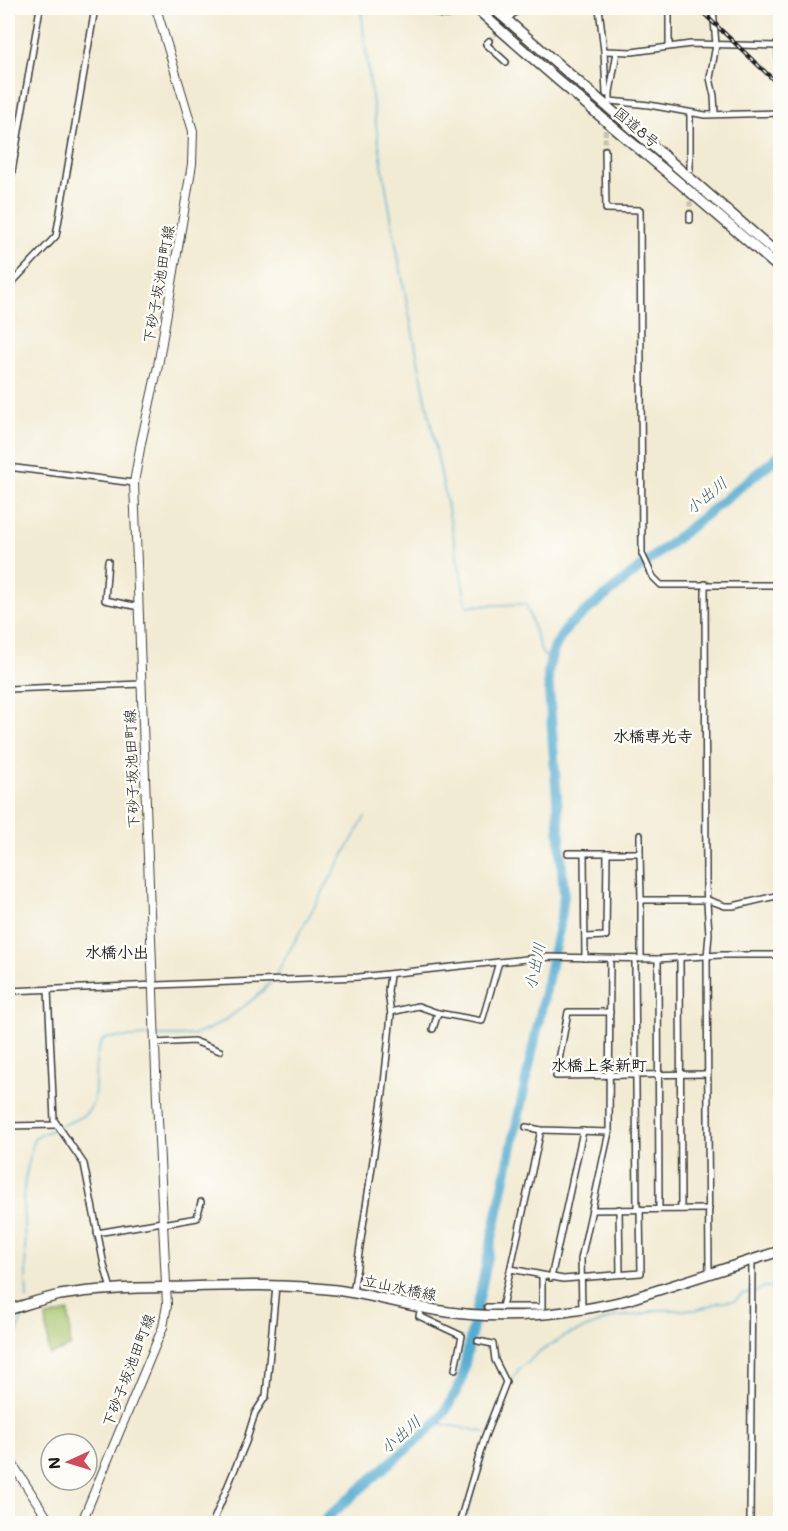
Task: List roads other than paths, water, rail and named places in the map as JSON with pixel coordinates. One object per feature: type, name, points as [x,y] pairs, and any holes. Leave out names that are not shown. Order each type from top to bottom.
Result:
[{"type":"main road","name":"下砂子坂池田町線","points":[[81,1524],[163,1326],[167,1305],[134,483],[158,366],[194,142],[193,131],[156,8]]},
{"type":"main road","points":[[427,8],[440,14],[451,14],[461,8]]},
{"type":"main road","name":"国道8号","points":[[476,8],[539,65],[705,202],[780,269]]},
{"type":"main road","name":"国道8号","points":[[494,8],[780,256]]},
{"type":"main road","name":"立山水橋線","points":[[8,1311],[57,1296],[111,1289],[276,1286],[309,1287],[353,1293],[470,1314],[485,1311],[525,1315],[582,1310],[627,1300],[780,1251]]},
{"type":"main road","points":[[8,1457],[51,1524]]},
{"type":"street","points":[[8,195],[40,8]]},
{"type":"street","points":[[8,287],[56,236],[94,8]]},
{"type":"street","points":[[511,16],[520,8]]},
{"type":"street","points":[[599,8],[606,94]]},
{"type":"street","points":[[669,8],[669,46]]},
{"type":"street","points":[[713,8],[716,45],[710,78],[715,114]]},
{"type":"street","points":[[780,27],[778,46],[780,81]]},
{"type":"street","points":[[489,41],[486,44],[507,62]]},
{"type":"street","points":[[604,51],[632,52],[691,44],[778,46]]},
{"type":"street","points":[[617,52],[610,101],[649,105],[690,113],[780,112]]},
{"type":"street","points":[[690,113],[690,169]]},
{"type":"street","points":[[605,150],[606,209],[640,210],[642,554],[653,577],[662,585],[780,585]]},
{"type":"street","points":[[8,466],[134,483]]},
{"type":"street","points":[[108,561],[105,600],[139,607]]},
{"type":"street","points":[[705,585],[706,877],[709,934],[707,957],[709,1274]]},
{"type":"street","points":[[8,689],[142,684]]},
{"type":"street","points":[[511,1269],[551,1278],[641,1273],[636,1076],[640,836]]},
{"type":"street","points":[[568,853],[640,853]]},
{"type":"street","points":[[584,853],[585,958]]},
{"type":"street","points":[[585,937],[606,936],[607,853]]},
{"type":"street","points":[[640,900],[708,900],[725,906],[733,906],[780,895]]},
{"type":"street","points":[[8,991],[390,975],[545,957],[680,959],[780,955]]},
{"type":"street","points":[[582,1310],[581,1259],[609,1132],[610,959]]},
{"type":"street","points":[[658,959],[659,1209]]},
{"type":"street","points":[[680,959],[681,1209]]},
{"type":"street","points":[[391,1011],[418,1006],[438,1013],[482,1021],[499,962]]},
{"type":"street","points":[[353,1293],[383,1093],[391,1011],[388,991],[390,975]]},
{"type":"street","points":[[48,990],[54,1120],[84,1164],[97,1233],[111,1289]]},
{"type":"street","points":[[610,1012],[568,1012],[556,1076],[707,1074]]},
{"type":"street","points":[[433,1029],[438,1013]]},
{"type":"street","points":[[155,1043],[194,1041],[220,1051]]},
{"type":"street","points":[[8,1126],[56,1125]]},
{"type":"street","points":[[526,1127],[541,1130],[609,1132]]},
{"type":"street","points":[[502,1307],[541,1130]]},
{"type":"street","points":[[551,1278],[583,1131]]},
{"type":"street","points":[[97,1233],[197,1218],[201,1202]]},
{"type":"street","points":[[619,1209],[620,1274]]},
{"type":"street","points":[[592,1210],[709,1209]]},
{"type":"street","points":[[750,1524],[752,1260]]},
{"type":"street","points":[[485,1311],[502,1307],[543,1307],[542,1276]]},
{"type":"street","points":[[212,1524],[246,1442],[255,1413],[266,1396],[276,1286]]},
{"type":"street","points":[[421,1307],[419,1316],[462,1336],[455,1369]]},
{"type":"street","points":[[459,1524],[485,1436],[506,1382],[495,1360],[493,1344],[478,1341]]},
{"type":"waterway","points":[[361,8],[381,157],[407,306],[466,602],[468,606],[526,604],[542,654],[549,658]]},
{"type":"waterway","name":"小出川","points":[[320,1524],[436,1423],[461,1382],[561,918],[564,894],[548,676],[554,649],[569,625],[780,455]]},
{"type":"waterway","points":[[274,978],[365,817]]},
{"type":"waterway","points":[[158,1036],[187,1036],[205,1031],[236,1012],[271,982]]},
{"type":"waterway","points":[[60,1126],[76,1120],[89,1110],[94,1095],[97,1058],[103,1040],[150,1036]]},
{"type":"waterway","points":[[27,1300],[23,1198],[25,1179],[34,1138],[56,1128]]},
{"type":"waterway","points":[[464,1524],[491,1433],[510,1382],[519,1369],[538,1353],[565,1336],[615,1317],[639,1315],[656,1310],[696,1310],[721,1302],[735,1301],[742,1294],[756,1292],[764,1287],[780,1287]]},
{"type":"waterway","points":[[8,1363],[25,1308]]},
{"type":"waterway","points":[[436,1423],[485,1432]]},
{"type":"tunnel","points":[[489,41],[508,20]]},
{"type":"tunnel","points":[[605,150],[606,94]]},
{"type":"tunnel","points":[[690,192],[690,214]]},
{"type":"railway","points":[[698,8],[780,86]]},
{"type":"district","name":"水橋専光寺","points":[[653,735]]},
{"type":"district","name":"水橋小出","points":[[117,951]]},
{"type":"district","name":"水橋上条新町","points":[[599,1064]]}]
